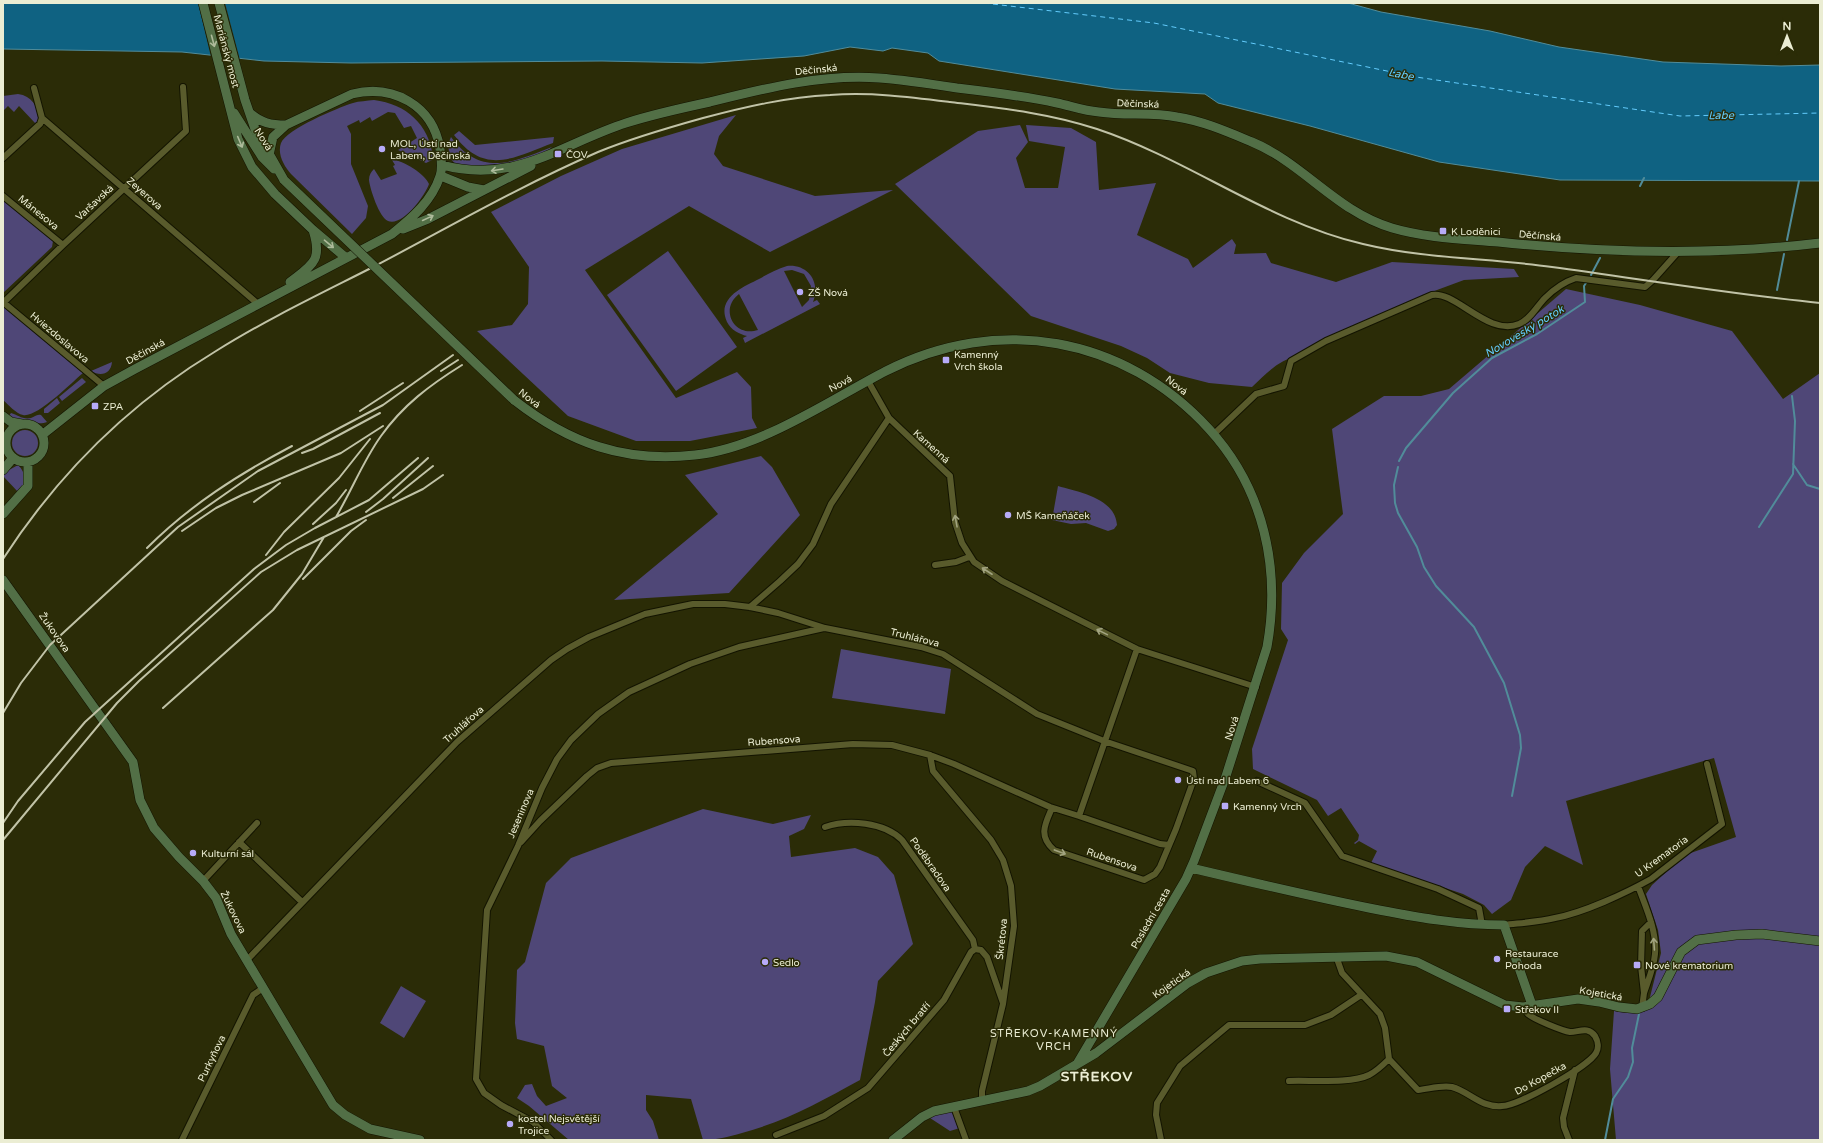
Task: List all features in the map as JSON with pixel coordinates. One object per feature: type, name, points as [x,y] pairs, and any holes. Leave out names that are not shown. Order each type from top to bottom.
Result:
[{"type":"street","name":"Mariánský most","points":[[203,3],[229,105]]},
{"type":"street","name":"Mariánský most","points":[[219,3],[245,100]]},
{"type":"street","name":"Děčínská","points":[[442,165],[462,171],[488,172],[517,166],[548,156],[624,124],[740,94],[811,79],[849,77],[878,78],[1034,99],[1099,112],[1161,115],[1196,121],[1264,148],[1282,159],[1351,210],[1372,221],[1407,232],[1552,248],[1611,251],[1678,252],[1771,249],[1820,243]]},
{"type":"street","name":"Varšavská","points":[[3,303],[186,131],[183,87]]},
{"type":"street","points":[[3,158],[40,124],[42,118],[34,88]]},
{"type":"street","name":"Děčínská","points":[[42,435],[104,386],[163,353],[392,234],[418,213],[427,201],[441,176],[442,165],[436,134],[425,115],[403,97],[391,93],[372,91],[352,94],[286,125],[273,137],[269,155]]},
{"type":"street","name":"Nová","points":[[245,100],[255,129],[284,180]]},
{"type":"street","name":"Nová","points":[[229,105],[262,157],[284,180],[514,400],[547,425],[589,444],[637,455],[667,457],[697,455],[730,448],[759,438],[868,381],[918,357],[962,344],[1010,340],[1056,343],[1106,356],[1139,372],[1179,399],[1214,434],[1228,453],[1244,480],[1261,521],[1269,553],[1273,587],[1271,626],[1267,647],[1256,687],[1226,776]]},
{"type":"street","points":[[229,105],[238,139],[252,167],[275,194],[313,230],[346,257]]},
{"type":"street","points":[[250,113],[258,120],[273,125],[286,125]]},
{"type":"street","name":"Zeyerova","points":[[42,118],[258,304]]},
{"type":"street","points":[[392,234],[428,219],[548,156]]},
{"type":"street","points":[[441,176],[468,187],[484,190]]},
{"type":"street","name":"Mánesova","points":[[3,196],[63,245]]},
{"type":"street","name":"Děčínská","points":[[267,299],[312,265],[318,253],[313,230]]},
{"type":"street","points":[[1214,434],[1256,394],[1284,386],[1291,361],[1326,341],[1432,294],[1441,294],[1491,323],[1502,326],[1519,324],[1565,282],[1576,278],[1645,286],[1653,280],[1678,252]]},
{"type":"street","name":"Hviezdoslavova","points":[[3,303],[104,386]]},
{"type":"street","name":"Kamenná","points":[[868,381],[889,418],[950,476],[955,522],[962,544],[969,557],[974,562],[1002,581],[1137,649]]},
{"type":"street","points":[[3,416],[11,422],[32,425],[42,435],[44,444],[42,453],[35,460],[28,462],[20,462],[13,458],[8,452],[4,438],[22,424]]},
{"type":"street","points":[[750,607],[798,564],[813,544],[831,504],[889,418]]},
{"type":"street","points":[[3,470],[13,458]]},
{"type":"street","points":[[3,514],[28,486],[28,462]]},
{"type":"street","points":[[935,565],[956,562],[969,557]]},
{"type":"street","name":"Žukovova","points":[[3,580],[133,762],[140,800],[154,828],[179,857],[203,881],[216,898],[231,934],[333,1105],[345,1115],[370,1129],[395,1138],[420,1140]]},
{"type":"street","name":"Truhlářova","points":[[247,960],[457,742],[551,660],[589,637],[645,614],[693,604],[726,604],[750,607],[778,613],[825,628],[921,646],[943,654],[1037,714],[1104,741],[1193,771],[1194,779],[1169,845]]},
{"type":"street","name":"Jeseninova","points":[[551,1140],[533,1122],[501,1106],[484,1094],[476,1079],[487,910],[518,846],[542,788],[557,760],[571,740],[598,714],[629,692],[690,664],[739,647],[825,628]]},
{"type":"street","points":[[1079,816],[1137,649],[1256,687]]},
{"type":"street","name":"Rubensova","points":[[518,846],[540,821],[587,776],[597,768],[618,761],[854,744],[892,746],[930,755],[954,764],[1020,795],[1052,808],[1160,844],[1169,845],[1155,874],[1144,880],[1054,850],[1046,843],[1044,832],[1052,808]]},
{"type":"street","name":"Škrétova","points":[[930,755],[933,771],[991,840],[1003,860],[1011,886],[1014,926],[1003,1004],[982,1091],[982,1101]]},
{"type":"street","name":"U Krematoria","points":[[1191,868],[1332,900],[1437,921],[1482,925],[1504,925],[1555,918],[1568,915],[1638,886],[1651,879],[1722,824],[1707,764]]},
{"type":"street","name":"Poslední cesta","points":[[1078,1064],[1191,868],[1226,776]]},
{"type":"street","points":[[1257,781],[1305,804],[1342,856],[1438,889],[1479,908],[1482,925]]},
{"type":"street","points":[[203,881],[257,823]]},
{"type":"street","name":"Poděbradova","points":[[825,827],[836,823],[874,825],[887,828],[896,834],[902,840],[973,940],[975,949]]},
{"type":"street","points":[[239,842],[302,902]]},
{"type":"street","points":[[1638,886],[1651,922],[1655,955],[1644,993],[1642,1008]]},
{"type":"street","points":[[1644,993],[1641,966],[1642,931],[1651,922]]},
{"type":"street","points":[[1504,925],[1526,986],[1529,1015],[1570,1032],[1582,1029],[1594,1035],[1598,1046],[1597,1053],[1575,1070],[1563,1118],[1564,1127],[1569,1140]]},
{"type":"street","points":[[1642,1008],[1650,1004],[1658,997],[1681,952],[1697,940],[1736,935],[1762,934],[1820,941]]},
{"type":"street","points":[[975,949],[981,950],[987,956],[1003,1004]]},
{"type":"street","name":"Českých bratří","points":[[776,1135],[824,1116],[868,1088],[944,1000],[971,952],[975,949]]},
{"type":"street","points":[[1289,1081],[1355,1079],[1368,1076],[1389,1060],[1385,1028],[1380,1014],[1342,973],[1336,956]]},
{"type":"street","name":"Kojetická","points":[[893,1140],[922,1117],[934,1111],[982,1101],[1040,1086],[1096,1053],[1188,983],[1206,973],[1235,963],[1254,960],[1336,956],[1386,956],[1417,962],[1505,1005],[1528,1006],[1578,999],[1619,1007],[1642,1008]]},
{"type":"street","name":"Purkyňova","points":[[182,1140],[253,995],[263,988]]},
{"type":"street","points":[[1161,1140],[1156,1115],[1157,1103],[1180,1066],[1228,1025],[1305,1025],[1331,1015],[1361,995]]},
{"type":"street","name":"Do Kopečka","points":[[1389,1060],[1418,1090],[1452,1087],[1488,1105],[1502,1106],[1516,1104],[1529,1098],[1575,1070]]},
{"type":"street","points":[[954,1107],[966,1140]]},
{"type":"shaded area","points":[[18,94],[28,97],[34,104],[38,122],[35,123],[19,106],[14,112],[8,106],[3,111],[3,96]]},
{"type":"shaded area","points":[[374,100],[386,102],[396,106],[406,111],[414,118],[427,135],[431,145],[433,157],[432,160],[426,163],[398,150],[417,138],[411,126],[404,128],[395,113],[388,112],[372,121],[370,117],[360,123],[359,120],[347,126],[351,134],[351,164],[368,206],[366,218],[352,234],[291,174],[282,160],[280,147],[285,137],[313,120],[353,103]]},
{"type":"shaded area","points":[[736,115],[719,136],[714,154],[723,166],[815,196],[893,190],[770,252],[689,206],[585,270],[676,398],[737,372],[751,387],[752,418],[757,428],[690,441],[636,441],[568,416],[477,331],[512,325],[528,304],[529,267],[491,212],[561,176],[622,149]]},
{"type":"shaded area","points":[[1020,125],[1028,142],[1016,158],[1025,188],[1058,188],[1065,147],[1029,141],[1026,125],[1071,128],[1096,142],[1099,190],[1156,183],[1137,235],[1188,259],[1193,268],[1232,239],[1236,245],[1234,254],[1266,253],[1271,263],[1336,282],[1392,262],[1514,269],[1519,277],[1464,280],[1437,290],[1278,364],[1252,387],[1209,383],[1170,373],[1147,358],[1121,346],[1031,316],[895,184],[978,131]]},
{"type":"shaded area","points":[[459,131],[475,145],[554,137],[553,143],[525,154],[500,160],[488,160],[477,156],[466,148],[454,135]]},
{"type":"shaded area","points":[[451,137],[462,150],[474,158],[486,162],[498,163],[511,161],[524,158],[552,147],[534,157],[506,165],[477,168],[465,167],[456,164],[451,158],[448,144]]},
{"type":"shaded area","points":[[392,160],[402,162],[413,168],[427,180],[429,184],[418,203],[406,215],[394,222],[388,221],[378,209],[369,180],[370,174],[374,169],[381,180],[397,174]]},
{"type":"shaded area","points":[[3,199],[53,241],[52,247],[3,293]]},
{"type":"shaded area","points":[[668,251],[737,347],[676,391],[607,295]]},
{"type":"shaded area","points":[[787,266],[794,266],[807,271],[814,281],[815,295],[813,302],[817,300],[820,304],[745,343],[743,338],[747,336],[736,331],[727,322],[725,306],[728,300],[739,290]],"holes":[[[792,270],[804,274],[811,286],[809,300],[802,307],[784,271]],[[739,294],[758,330],[742,330],[732,321],[730,307],[733,300]]]},
{"type":"shaded area","points":[[1566,289],[1640,305],[1732,331],[1783,399],[1820,373],[1820,1140],[1616,1140],[1610,1069],[1614,1011],[1631,1013],[1647,1009],[1661,953],[1658,930],[1646,894],[1652,885],[1685,855],[1736,837],[1714,758],[1566,801],[1583,865],[1545,846],[1525,867],[1511,900],[1492,914],[1484,905],[1463,894],[1371,863],[1377,851],[1359,841],[1355,844],[1354,843],[1358,840],[1359,835],[1341,808],[1328,816],[1317,800],[1253,769],[1252,749],[1288,640],[1281,629],[1282,583],[1304,553],[1343,514],[1332,429],[1384,396],[1421,396],[1449,389]]},
{"type":"shaded area","points":[[5,307],[83,373],[45,406],[29,414],[23,415],[18,413],[3,400],[3,308]]},
{"type":"shaded area","points":[[112,362],[108,372],[98,374],[91,371]]},
{"type":"shaded area","points":[[82,378],[86,382],[62,401],[59,397]]},
{"type":"shaded area","points":[[57,398],[60,403],[48,413],[44,413],[44,409]]},
{"type":"shaded area","points":[[11,413],[25,418],[41,415],[47,422],[34,423],[17,420],[8,417]]},
{"type":"shaded area","points":[[25,430],[34,434],[38,443],[34,452],[25,456],[16,452],[12,443],[16,434]]},
{"type":"shaded area","points":[[761,456],[772,467],[800,515],[729,593],[614,600],[718,514],[685,475]]},
{"type":"shaded area","points":[[18,465],[23,471],[24,475],[23,486],[19,493],[3,476],[9,470]]},
{"type":"shaded area","points":[[1058,486],[1085,494],[1103,502],[1110,508],[1115,516],[1117,525],[1114,529],[1108,531],[1086,523],[1071,524],[1052,520]]},
{"type":"shaded area","points":[[841,649],[951,669],[945,714],[832,698]]},
{"type":"shaded area","points":[[703,809],[773,824],[811,815],[804,829],[789,836],[791,857],[855,848],[878,857],[894,875],[913,944],[878,981],[860,1080],[788,1117],[758,1128],[722,1138],[703,1140],[691,1099],[646,1095],[646,1110],[653,1121],[659,1140],[569,1140],[529,1106],[517,1098],[525,1085],[532,1084],[537,1096],[546,1106],[567,1098],[552,1086],[544,1046],[517,1039],[515,1023],[517,970],[525,962],[546,883],[571,858]]},
{"type":"shaded area","points":[[401,986],[426,1001],[404,1038],[380,1023]]},
{"type":"shaded area","points":[[953,1110],[960,1128],[950,1131],[930,1118],[936,1114]]},
{"type":"water","name":"Labe","points":[[3,3],[1348,3],[1381,12],[1490,31],[1559,47],[1663,62],[1781,66],[1820,65],[1820,181],[1560,180],[1439,162],[1310,126],[1218,103],[1205,94],[1115,89],[939,61],[928,53],[892,48],[883,51],[850,47],[804,56],[702,63],[602,61],[351,63],[264,61],[182,52],[3,49]]},
{"type":"pier","points":[[198,3],[225,3],[240,60],[211,57]]},
{"type":"waterway","name":"Novoveský potok","points":[[1640,186],[1644,178]]},
{"type":"waterway","points":[[1787,240],[1799,181]]},
{"type":"waterway","points":[[1777,290],[1784,254]]},
{"type":"waterway","name":"Novoveský potok","points":[[1591,275],[1600,258]]},
{"type":"waterway","name":"Novoveský potok","points":[[1399,461],[1406,448],[1453,393],[1492,358],[1537,334],[1585,302],[1584,286],[1586,283]]},
{"type":"waterway","points":[[1759,527],[1793,474],[1795,421],[1792,396]]},
{"type":"waterway","points":[[1793,464],[1807,485],[1820,489]]},
{"type":"waterway","name":"Novoveský potok","points":[[1398,467],[1394,485],[1395,503],[1398,513],[1417,547],[1424,567],[1436,586],[1474,627],[1504,683],[1520,735],[1521,748],[1512,796]]},
{"type":"waterway","name":"Novoveský potok","points":[[1605,1140],[1613,1099],[1628,1077],[1633,1062],[1632,1048],[1639,1014]]},
{"type":"ferry route","points":[[984,3],[1154,23],[1416,77],[1680,116],[1820,113]]},
{"type":"railway","points":[[3,559],[47,498],[72,470],[125,417],[184,371],[235,339],[514,192],[598,152],[663,129],[750,106],[782,100],[845,94],[875,95],[987,106],[1043,115],[1079,123],[1131,142],[1294,221],[1328,234],[1363,244],[1410,253],[1528,264],[1719,291],[1820,303]]},
{"type":"railway","points":[[3,713],[21,683],[50,645],[178,527],[258,471],[383,405],[453,355]]},
{"type":"railway","points":[[441,371],[458,360]]},
{"type":"railway","points":[[336,517],[369,455],[389,425],[418,396],[462,365]]},
{"type":"railway","points":[[360,411],[403,383]]},
{"type":"railway","points":[[302,453],[313,449],[380,413]]},
{"type":"railway","points":[[182,531],[216,508],[242,495],[341,453],[383,426]]},
{"type":"railway","points":[[266,555],[284,532],[339,478],[370,439]]},
{"type":"railway","points":[[147,548],[163,532],[216,491],[292,446]]},
{"type":"railway","points":[[3,823],[18,801],[85,722],[254,569],[286,545],[369,500],[418,458]]},
{"type":"railway","points":[[366,512],[383,499],[428,458]]},
{"type":"railway","points":[[393,498],[433,466]]},
{"type":"railway","points":[[3,840],[117,703],[139,681],[261,572],[297,550],[423,489],[443,475]]},
{"type":"railway","points":[[254,502],[280,483]]},
{"type":"railway","points":[[313,524],[336,503],[346,490]]},
{"type":"railway","points":[[303,579],[351,531],[366,520]]},
{"type":"railway","points":[[163,708],[273,610],[302,574],[324,537]]},
{"type":"place","name":"MOL, Ústí nad Labem, Děčínská","points":[[382,149]]},
{"type":"place","name":"ČOV","points":[[558,154]]},
{"type":"place","name":"K Loděnici","points":[[1443,231]]},
{"type":"place","name":"ZŠ Nová","points":[[800,292]]},
{"type":"place","name":"Kamenný Vrch škola","points":[[946,360]]},
{"type":"place","name":"ZPA","points":[[95,406]]},
{"type":"place","name":"MŠ Kameňáček","points":[[1008,515]]},
{"type":"place","name":"Ústí nad Labem 6","points":[[1178,780]]},
{"type":"place","name":"Kamenný Vrch","points":[[1225,806]]},
{"type":"place","name":"Kulturní sál","points":[[193,853]]},
{"type":"place","name":"Restaurace Pohoda","points":[[1497,959]]},
{"type":"place","name":"Sedlo","points":[[765,962]]},
{"type":"place","name":"Nové krematorium","points":[[1637,965]]},
{"type":"place","name":"Střekov II","points":[[1507,1009]]},
{"type":"place","name":"kostel Nejsvětější Trojice","points":[[510,1124]]},
{"type":"district","name":"STŘEKOV-KAMENNÝ VRCH","points":[[1054,1039]]},
{"type":"district","name":"STŘEKOV","points":[[1097,1076]]}]
